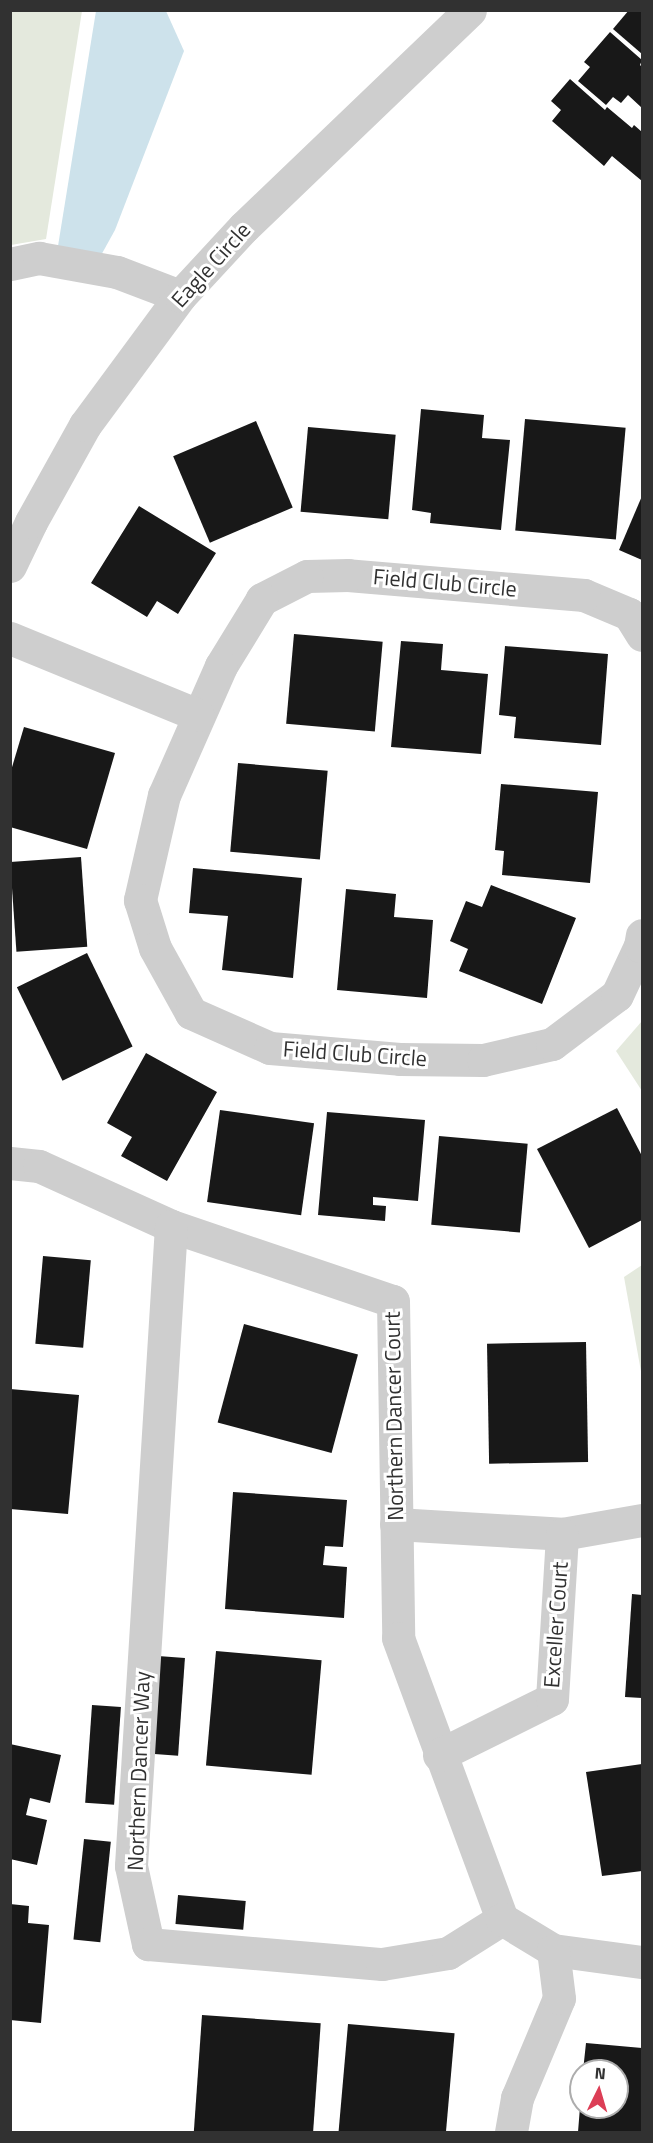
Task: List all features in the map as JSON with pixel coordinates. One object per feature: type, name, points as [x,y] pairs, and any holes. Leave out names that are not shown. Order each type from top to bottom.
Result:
[{"type":"street","name":"Eagle Circle","points":[[10,566],[31,522],[85,425],[180,296],[244,227],[470,10]]},
{"type":"street","points":[[10,264],[39,258],[117,272],[180,296]]},
{"type":"street","name":"Field Club Circle","points":[[642,635],[630,614],[584,595],[348,574],[307,576],[261,599],[221,666],[164,795],[140,900],[155,948],[191,1013],[270,1048],[400,1059],[483,1060],[552,1044],[617,995],[640,946],[642,935]]},
{"type":"street","points":[[10,638],[198,716]]},
{"type":"street","name":"Northern Dancer Court","points":[[10,1163],[39,1166],[171,1226],[393,1301],[398,1638],[502,1918]]},
{"type":"street","name":"Northern Dancer Way","points":[[171,1226],[130,1866],[148,1944],[382,1964],[448,1953],[502,1918]]},
{"type":"street","points":[[396,1524],[562,1534],[642,1520]]},
{"type":"street","name":"Exceller Court","points":[[440,1755],[552,1699],[562,1534]]},
{"type":"street","points":[[502,1918],[553,1950],[642,1962]]},
{"type":"street","points":[[512,2133],[517,2098],[559,1998],[553,1950]]},
{"type":"shaded area","points":[[11,10],[82,11],[46,239],[11,245]]},
{"type":"shaded area","points":[[642,1021],[642,1091],[616,1051]]},
{"type":"shaded area","points":[[642,1265],[642,1377],[624,1277]]},
{"type":"water","points":[[96,11],[166,11],[184,51],[115,230],[94,268],[58,246]]},
{"type":"building","points":[[629,10],[642,10],[642,54],[613,29]]},
{"type":"building","points":[[610,32],[642,60],[640,65],[642,67],[642,108],[628,95],[621,103],[613,97],[606,105],[578,81],[590,67],[584,62]]},
{"type":"building","points":[[570,79],[605,110],[607,107],[632,128],[634,125],[642,132],[642,181],[612,156],[604,166],[552,121],[561,110],[551,101]]},
{"type":"building","points":[[421,409],[484,415],[482,438],[510,440],[501,530],[430,523],[431,513],[412,510]]},
{"type":"building","points":[[525,419],[626,428],[616,539],[515,531]]},
{"type":"building","points":[[256,421],[293,508],[210,543],[173,456]]},
{"type":"building","points":[[308,427],[396,435],[388,519],[301,512]]},
{"type":"building","points":[[642,496],[642,560],[619,550]]},
{"type":"building","points":[[139,506],[216,553],[178,614],[157,601],[147,617],[91,583]]},
{"type":"building","points":[[294,634],[383,642],[375,731],[286,724]]},
{"type":"building","points":[[401,641],[443,644],[441,670],[488,674],[481,754],[391,747]]},
{"type":"building","points":[[505,646],[608,654],[601,745],[514,738],[516,717],[499,715]]},
{"type":"building","points":[[24,727],[115,753],[87,849],[10,827],[10,774]]},
{"type":"building","points":[[238,763],[328,771],[320,860],[230,852]]},
{"type":"building","points":[[501,784],[598,792],[590,883],[502,875],[504,851],[495,850]]},
{"type":"building","points":[[81,857],[87,947],[16,952],[10,862]]},
{"type":"building","points":[[193,868],[302,878],[293,978],[222,970],[228,916],[189,913]]},
{"type":"building","points":[[491,885],[576,918],[542,1004],[459,971],[468,949],[450,941],[466,901],[482,907]]},
{"type":"building","points":[[346,889],[396,894],[394,917],[433,920],[427,998],[337,990]]},
{"type":"building","points":[[87,953],[133,1046],[62,1081],[17,987]]},
{"type":"building","points":[[146,1053],[217,1092],[167,1181],[121,1156],[132,1137],[107,1123]]},
{"type":"building","points":[[617,1108],[642,1156],[642,1220],[589,1248],[537,1149]]},
{"type":"building","points":[[220,1110],[314,1123],[301,1215],[207,1202]]},
{"type":"building","points":[[327,1112],[425,1120],[418,1201],[373,1197],[373,1205],[386,1206],[385,1221],[318,1215]]},
{"type":"building","points":[[439,1136],[528,1144],[520,1232],[431,1225]]},
{"type":"building","points":[[43,1256],[91,1260],[83,1348],[35,1344]]},
{"type":"building","points":[[244,1324],[358,1355],[332,1453],[218,1423]]},
{"type":"building","points":[[586,1342],[588,1462],[489,1464],[487,1344]]},
{"type":"building","points":[[10,1389],[79,1395],[68,1514],[10,1509]]},
{"type":"building","points":[[233,1492],[347,1500],[343,1547],[325,1546],[323,1565],[347,1567],[344,1618],[225,1609]]},
{"type":"building","points":[[632,1594],[642,1595],[642,1698],[625,1697]]},
{"type":"building","points":[[216,1651],[322,1660],[312,1775],[206,1766]]},
{"type":"building","points":[[158,1656],[185,1658],[178,1756],[151,1754]]},
{"type":"building","points":[[92,1705],[121,1707],[114,1805],[85,1803]]},
{"type":"building","points":[[10,1744],[61,1755],[50,1803],[30,1798],[26,1815],[47,1820],[37,1865],[10,1859]]},
{"type":"building","points":[[642,1764],[642,1871],[602,1876],[586,1772]]},
{"type":"building","points":[[84,1839],[111,1842],[100,1942],[73,1939]]},
{"type":"building","points":[[178,1895],[246,1901],[243,1930],[175,1924]]},
{"type":"building","points":[[10,1904],[29,1906],[28,1923],[49,1925],[41,2023],[10,2020]]},
{"type":"building","points":[[202,2015],[321,2023],[313,2132],[194,2132]]},
{"type":"building","points":[[348,2024],[455,2033],[446,2132],[339,2132]]},
{"type":"building","points":[[586,2043],[642,2048],[642,2132],[578,2132],[579,2119],[629,2119],[629,2059],[584,2059]]}]
